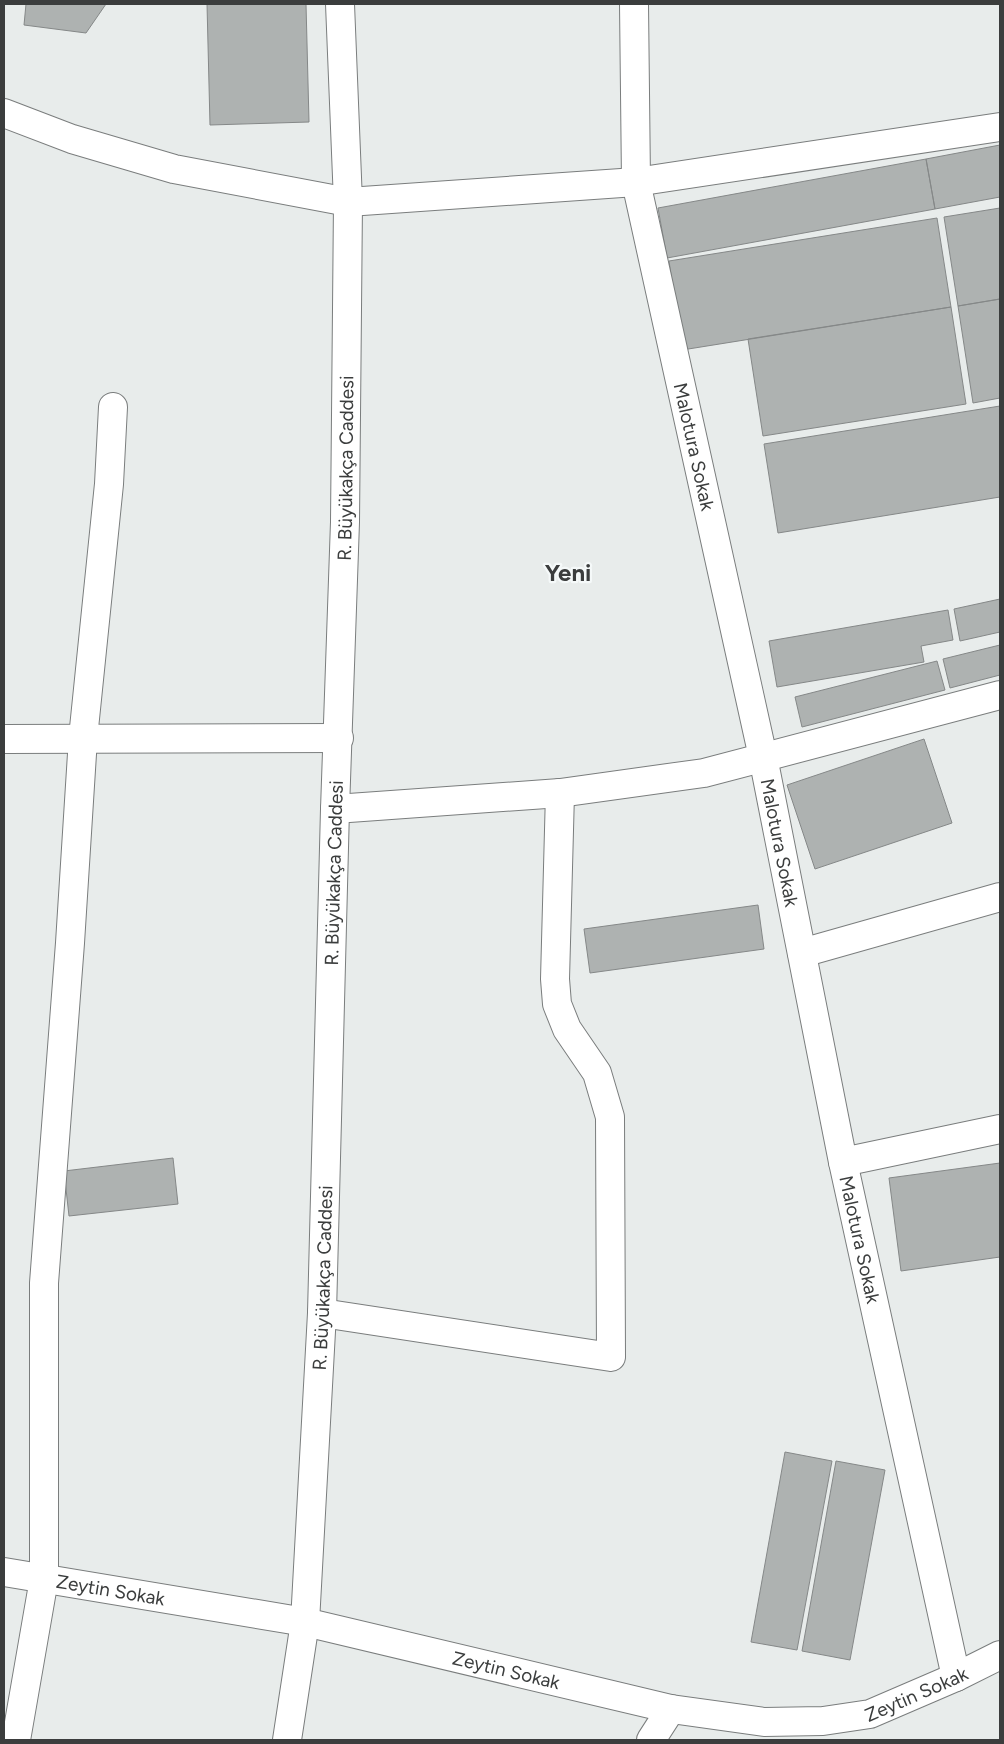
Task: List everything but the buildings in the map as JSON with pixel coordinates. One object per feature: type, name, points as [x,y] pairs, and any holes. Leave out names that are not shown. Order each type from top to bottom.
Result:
[{"type":"street","name":"R. Büyükakça Caddesi","points":[[287,1740],[305,1622],[322,1313],[335,809],[339,738],[345,522],[348,202],[340,4]]},
{"type":"street","name":"Malotura Sokak","points":[[634,4],[636,182],[764,757],[844,1162],[956,1677]]},
{"type":"street","points":[[4,113],[72,139],[174,169],[348,202],[636,182],[1000,127]]},
{"type":"street","points":[[16,1740],[44,1578],[44,1283],[70,943],[83,738],[109,484],[113,407]]},
{"type":"street","points":[[335,809],[560,793],[704,773],[1000,695]]},
{"type":"street","points":[[4,739],[339,738]]},
{"type":"street","points":[[322,1313],[611,1356],[610,1117],[597,1073],[567,1029],[557,1004],[555,979],[560,793]]},
{"type":"street","points":[[802,953],[1000,897]]},
{"type":"street","points":[[844,1162],[1000,1129]]},
{"type":"street","name":"Zeytin Sokak","points":[[4,1572],[305,1622],[671,1709],[764,1722],[823,1721],[870,1714],[956,1677],[1000,1655]]},
{"type":"street","points":[[651,1740],[671,1709]]},
{"type":"district","name":"Yeni","points":[[568,573]]}]
